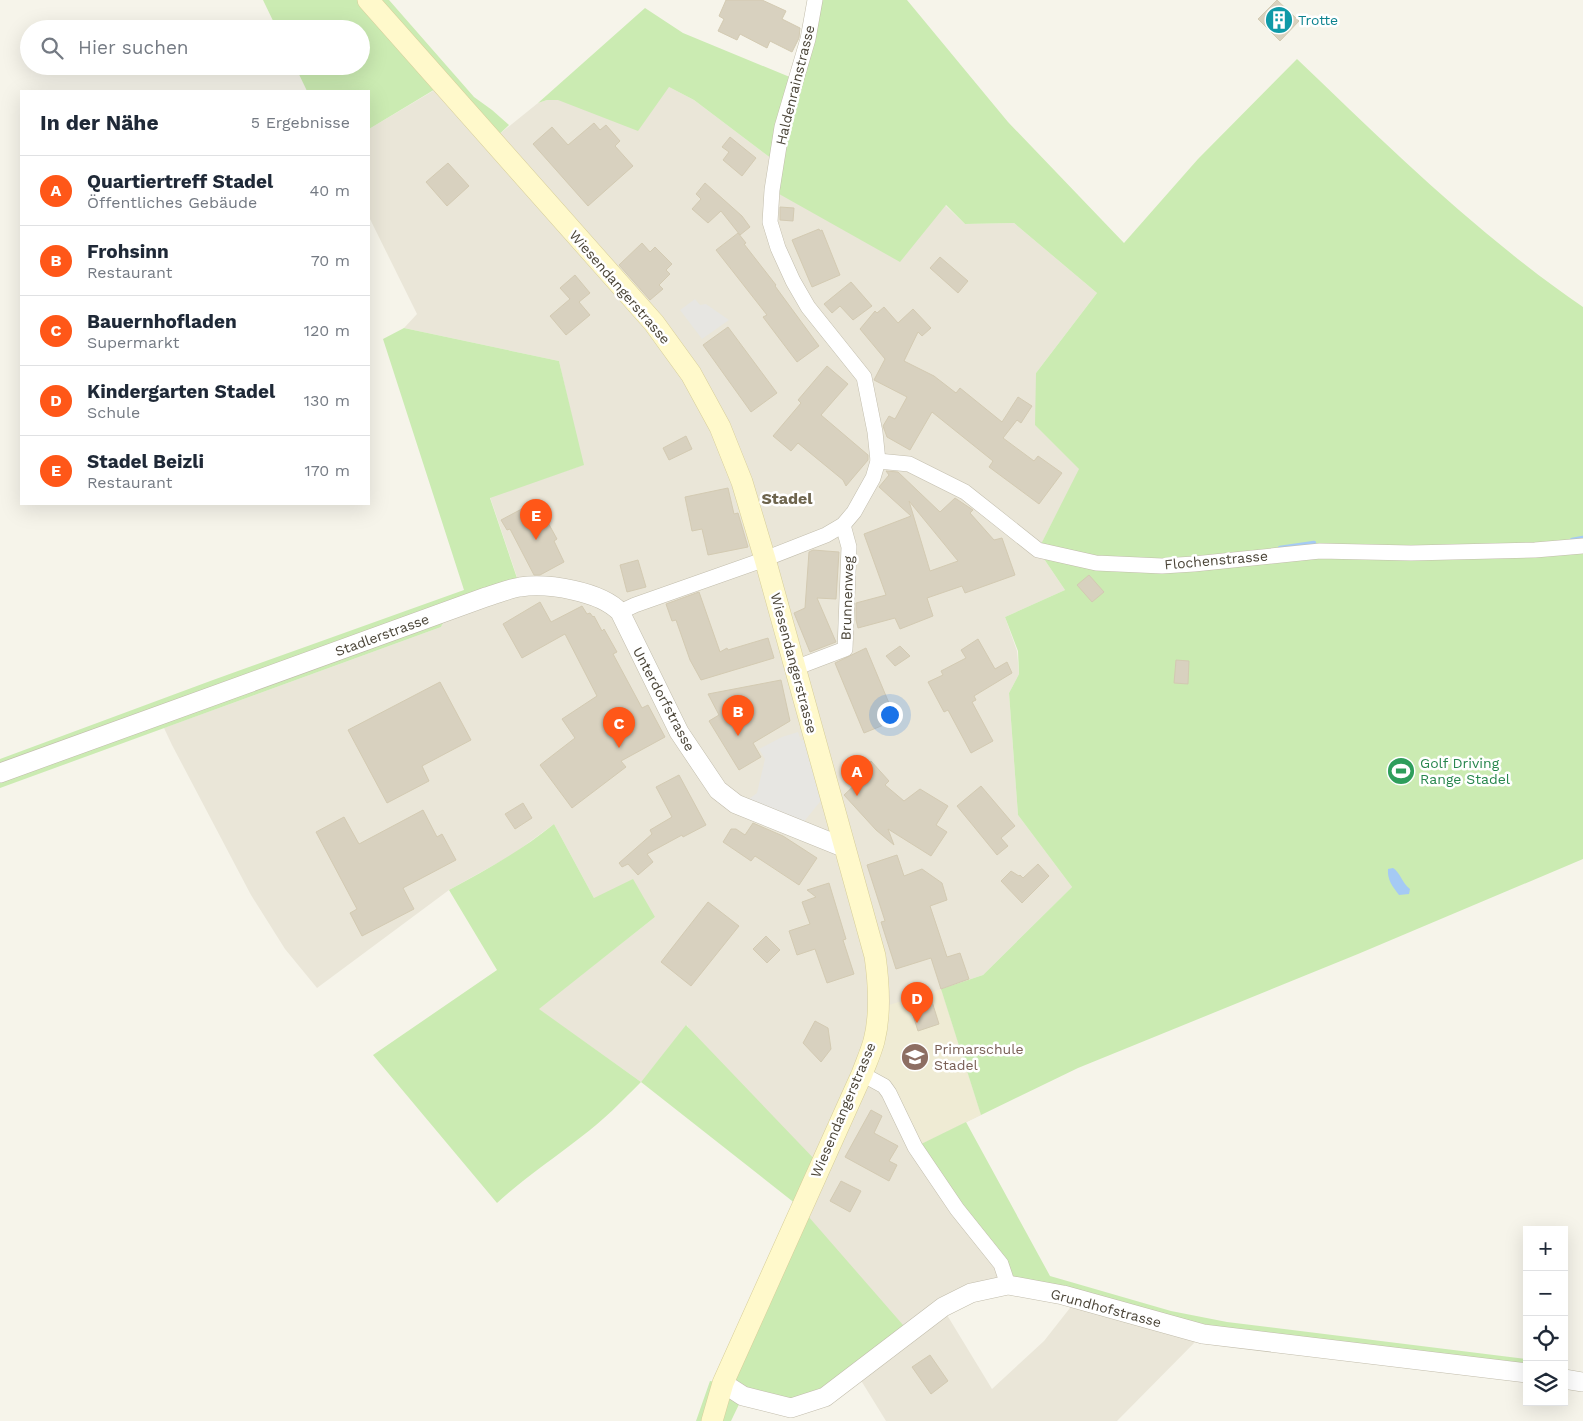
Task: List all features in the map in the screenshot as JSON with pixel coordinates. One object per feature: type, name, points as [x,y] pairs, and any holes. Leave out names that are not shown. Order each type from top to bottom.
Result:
[{"type":"main road","name":"Wiesendangerstrasse","points":[[368,0],[654,323],[691,374],[720,427],[742,482],[765,559],[875,956],[879,978],[877,1024],[874,1041],[862,1074],[723,1383],[712,1421]]},
{"type":"street","name":"Haldenrainstrasse","points":[[765,559],[826,535],[843,525],[854,512],[873,478],[878,461],[874,422],[864,377],[808,307],[792,281],[778,248],[770,222],[770,204],[782,127],[808,39],[815,0]]},
{"type":"street","name":"Flochenstrasse","points":[[878,461],[909,464],[966,492],[1038,550],[1096,563],[1162,566],[1320,551],[1411,553],[1535,550],[1583,546]]},
{"type":"street","name":"Brunnenweg","points":[[795,668],[845,649],[849,547],[843,525]]},
{"type":"street","points":[[620,612],[765,559]]},
{"type":"street","name":"Stadlerstrasse","points":[[0,773],[486,597],[520,587],[557,587],[608,602],[620,612]]},
{"type":"street","name":"Unterdorfstrasse","points":[[620,612],[679,732],[718,790],[736,804],[845,848]]},
{"type":"street","points":[[862,1074],[884,1086],[889,1093],[915,1147],[957,1209],[1001,1264],[1008,1285]]},
{"type":"street","name":"Grundhofstrasse","points":[[723,1383],[743,1396],[791,1408],[825,1397],[943,1307],[971,1293],[1008,1285],[1063,1295],[1203,1334],[1523,1373]]},
{"type":"street","points":[[1568,1380],[1583,1382]]},
{"type":"shaded area","points":[[443,85],[492,140],[538,103],[547,100],[669,87],[694,100],[776,162],[945,205],[965,224],[1014,223],[1097,293],[1036,373],[1036,425],[1080,469],[1038,550],[1065,590],[1005,617],[1017,651],[1019,674],[1009,693],[1018,815],[1072,887],[983,975],[941,989],[981,1115],[915,1147],[1008,1285],[947,1315],[992,1389],[1044,1341],[1077,1299],[1203,1334],[1117,1421],[886,1421],[857,1374],[801,1208],[687,1025],[641,1082],[538,1009],[655,917],[594,898],[554,824],[512,855],[449,890],[317,988],[285,949],[251,895],[164,728],[441,627],[449,611],[520,586],[490,497],[583,465],[559,361],[404,328],[417,314],[370,219],[370,128]]},
{"type":"shaded area","points":[[695,299],[700,305],[706,304],[729,320],[702,339],[680,310]]},
{"type":"shaded area","points":[[798,732],[801,741],[807,737],[823,798],[802,824],[756,804],[749,799],[757,793],[765,759],[759,749],[782,737]]},
{"type":"shaded area","name":"Primarschule Stadel","points":[[941,989],[981,1115],[915,1147],[889,1093],[862,1074],[889,1005]]},
{"type":"green space","points":[[263,0],[389,0],[474,97],[509,125],[492,141],[442,85],[370,128],[370,90],[307,90],[299,75],[370,75],[370,20],[273,20]]},
{"type":"green space","points":[[815,0],[907,0],[1008,122],[1124,243],[1198,159],[1297,59],[1400,157],[1470,220],[1544,279],[1583,307],[1583,859],[1358,954],[1078,1068],[981,1115],[941,989],[983,975],[1072,887],[1018,815],[1009,693],[1019,674],[1018,651],[1005,617],[1065,590],[1038,550],[1079,469],[1035,425],[1036,373],[1097,293],[1014,223],[965,224],[946,205],[900,262],[772,190],[776,162],[694,100],[669,87],[638,131],[558,100],[547,100],[538,103],[645,8],[683,33],[797,80]]},
{"type":"green space","points":[[404,328],[559,361],[584,465],[490,498],[520,587],[449,611],[441,627],[0,788],[0,759],[464,590],[383,339]]},
{"type":"green space","points":[[554,824],[594,898],[633,879],[655,917],[539,1009],[641,1082],[597,1124],[497,1203],[373,1055],[497,970],[449,890],[516,851]]},
{"type":"green space","points":[[686,1025],[820,1165],[801,1208],[641,1082]]},
{"type":"green space","points":[[966,1122],[1050,1276],[1171,1311],[1227,1322],[1523,1359],[1523,1373],[1304,1347],[1008,1285],[915,1147]]},
{"type":"green space","points":[[801,1208],[910,1333],[791,1408],[743,1396],[731,1421],[696,1421],[710,1381],[723,1383]]},
{"type":"water","points":[[1393,868],[1410,889],[1409,894],[1399,895],[1389,880],[1388,869]]},
{"type":"building","points":[[726,0],[762,0],[786,11],[782,19],[800,28],[799,38],[792,52],[770,41],[767,48],[740,34],[737,40],[718,31],[724,19],[719,16]]},
{"type":"building","name":"Trotte","points":[[1277,0],[1299,21],[1280,41],[1258,19]]},
{"type":"building","points":[[594,123],[600,130],[606,125],[620,141],[615,146],[633,166],[588,206],[533,144],[552,127],[568,145]]},
{"type":"building","points":[[730,137],[756,158],[742,176],[723,160],[729,152],[722,147]]},
{"type":"building","points":[[448,163],[469,186],[447,206],[426,182]]},
{"type":"building","points":[[705,183],[742,216],[750,227],[740,235],[721,211],[708,223],[692,209],[701,199],[696,194]]},
{"type":"building","points":[[780,207],[794,208],[793,221],[780,220]]},
{"type":"building","points":[[819,229],[820,231],[822,230],[840,275],[812,287],[792,240]]},
{"type":"building","points":[[738,233],[746,243],[744,244],[819,346],[797,362],[763,317],[767,315],[716,250]]},
{"type":"building","points":[[642,243],[650,252],[655,247],[672,264],[666,270],[670,274],[659,285],[663,289],[650,300],[619,265]]},
{"type":"building","points":[[940,257],[968,281],[958,293],[930,268]]},
{"type":"building","points":[[575,275],[590,293],[579,302],[590,315],[566,335],[550,316],[570,299],[560,288]]},
{"type":"building","points":[[851,282],[872,306],[853,320],[840,306],[832,313],[824,304]]},
{"type":"building","points":[[884,307],[898,323],[913,309],[931,328],[922,336],[918,332],[904,361],[934,376],[956,393],[960,388],[1002,422],[1018,397],[1032,406],[1021,423],[1017,420],[1003,438],[1034,461],[1038,456],[1062,473],[1039,504],[989,467],[993,461],[932,412],[910,450],[887,437],[883,426],[889,416],[895,419],[907,397],[874,380],[885,359],[860,329],[875,311],[877,313]]},
{"type":"building","points":[[728,327],[777,393],[751,412],[703,345]]},
{"type":"building","points":[[827,366],[848,384],[821,415],[868,455],[868,460],[846,486],[843,480],[798,443],[791,451],[773,436],[801,403],[798,400]]},
{"type":"building","points":[[686,436],[692,449],[669,460],[663,448]]},
{"type":"building","points":[[886,471],[898,472],[940,512],[955,498],[973,510],[970,513],[994,540],[1002,538],[1015,575],[965,593],[962,586],[927,598],[933,616],[900,629],[895,618],[858,628],[856,603],[886,595],[864,534],[911,516],[879,487],[889,475]],"holes":[[[909,501],[958,561],[930,571]]]},
{"type":"building","points":[[728,488],[734,514],[738,513],[748,547],[708,555],[702,529],[692,531],[685,497]]},
{"type":"building","points":[[533,503],[538,512],[541,510],[557,539],[554,541],[564,562],[540,575],[534,575],[510,529],[507,530],[501,520]]},
{"type":"building","points":[[813,550],[839,552],[836,599],[817,598],[836,642],[810,652],[794,613],[805,608],[809,552]]},
{"type":"building","points":[[638,560],[646,587],[627,592],[620,565]]},
{"type":"building","points":[[1089,575],[1104,592],[1092,602],[1077,585]]},
{"type":"building","points":[[699,592],[720,652],[727,648],[728,650],[768,638],[774,658],[701,680],[690,660],[676,620],[672,621],[666,604]]},
{"type":"building","points":[[540,602],[551,622],[582,606],[587,614],[590,613],[594,616],[617,652],[613,654],[642,708],[648,705],[665,737],[621,761],[626,767],[572,808],[540,765],[575,738],[562,719],[597,696],[565,634],[522,658],[503,624]]},
{"type":"building","points":[[978,639],[995,669],[1007,662],[1012,673],[974,696],[976,700],[972,702],[993,741],[971,753],[948,710],[944,712],[928,682],[943,675],[941,671],[966,658],[961,650]]},
{"type":"building","points":[[900,646],[910,656],[895,666],[886,656]]},
{"type":"building","points":[[866,648],[896,720],[864,733],[835,663]]},
{"type":"building","points":[[1176,660],[1189,661],[1188,684],[1174,683]]},
{"type":"building","points":[[781,680],[790,721],[753,743],[761,757],[739,770],[709,721],[719,715],[708,694]]},
{"type":"building","points":[[440,682],[471,740],[422,766],[429,781],[387,803],[348,730]]},
{"type":"building","points":[[871,761],[889,781],[885,785],[904,801],[920,789],[948,806],[936,825],[947,832],[931,856],[888,829],[894,845],[876,830],[844,795],[860,780],[856,775]]},
{"type":"building","points":[[679,775],[706,825],[683,837],[682,835],[647,854],[653,862],[638,875],[628,864],[622,867],[619,863],[652,834],[650,830],[672,817],[656,787]]},
{"type":"building","points":[[981,786],[1015,826],[1001,838],[1008,846],[997,855],[957,806]]},
{"type":"building","points":[[523,803],[532,818],[515,829],[505,814]]},
{"type":"building","points":[[423,810],[437,837],[442,834],[456,860],[403,888],[414,909],[362,936],[350,913],[357,909],[316,832],[344,817],[359,844]]},
{"type":"building","points":[[753,823],[783,836],[817,858],[799,885],[755,856],[751,861],[723,842],[731,829],[736,829],[745,835]]},
{"type":"building","points":[[897,855],[904,876],[922,869],[942,883],[947,900],[930,906],[947,957],[960,953],[969,979],[941,989],[931,958],[896,969],[881,922],[885,921],[867,865]]},
{"type":"building","points":[[1038,864],[1049,876],[1022,903],[1001,881],[1011,871],[1023,878]]},
{"type":"building","points":[[829,883],[846,939],[843,940],[854,974],[827,983],[815,949],[797,955],[789,931],[810,924],[802,902],[816,897],[807,890]]},
{"type":"building","points":[[708,902],[739,926],[691,986],[661,962]]},
{"type":"building","points":[[766,936],[780,950],[767,963],[753,949]]},
{"type":"building","points":[[929,992],[939,1024],[918,1031],[908,999]]},
{"type":"building","points":[[815,1021],[828,1028],[831,1049],[821,1062],[803,1043]]},
{"type":"building","points":[[871,1110],[882,1116],[874,1133],[898,1146],[889,1161],[897,1165],[889,1181],[845,1157]]},
{"type":"building","points":[[841,1181],[861,1191],[850,1212],[830,1201]]},
{"type":"building","points":[[930,1355],[948,1381],[931,1394],[912,1367]]},
{"type":"waterway","points":[[1572,540],[1583,538]]},
{"type":"waterway","points":[[1280,548],[1314,543]]},
{"type":"place","name":"Trotte","points":[[1279,20]]},
{"type":"place","name":"Stadel Beizli","points":[[536,540]]},
{"type":"place","name":"Frohsinn","points":[[738,736]]},
{"type":"place","name":"Bauernhofladen","points":[[619,748]]},
{"type":"place","name":"Golf Driving Range Stadel","points":[[1401,771]]},
{"type":"place","name":"Quartiertreff Stadel","points":[[857,796]]},
{"type":"place","name":"Kindergarten Stadel","points":[[917,1023]]},
{"type":"place","name":"Primarschule Stadel","points":[[915,1057]]},
{"type":"district","name":"Stadel","points":[[787,498]]}]
